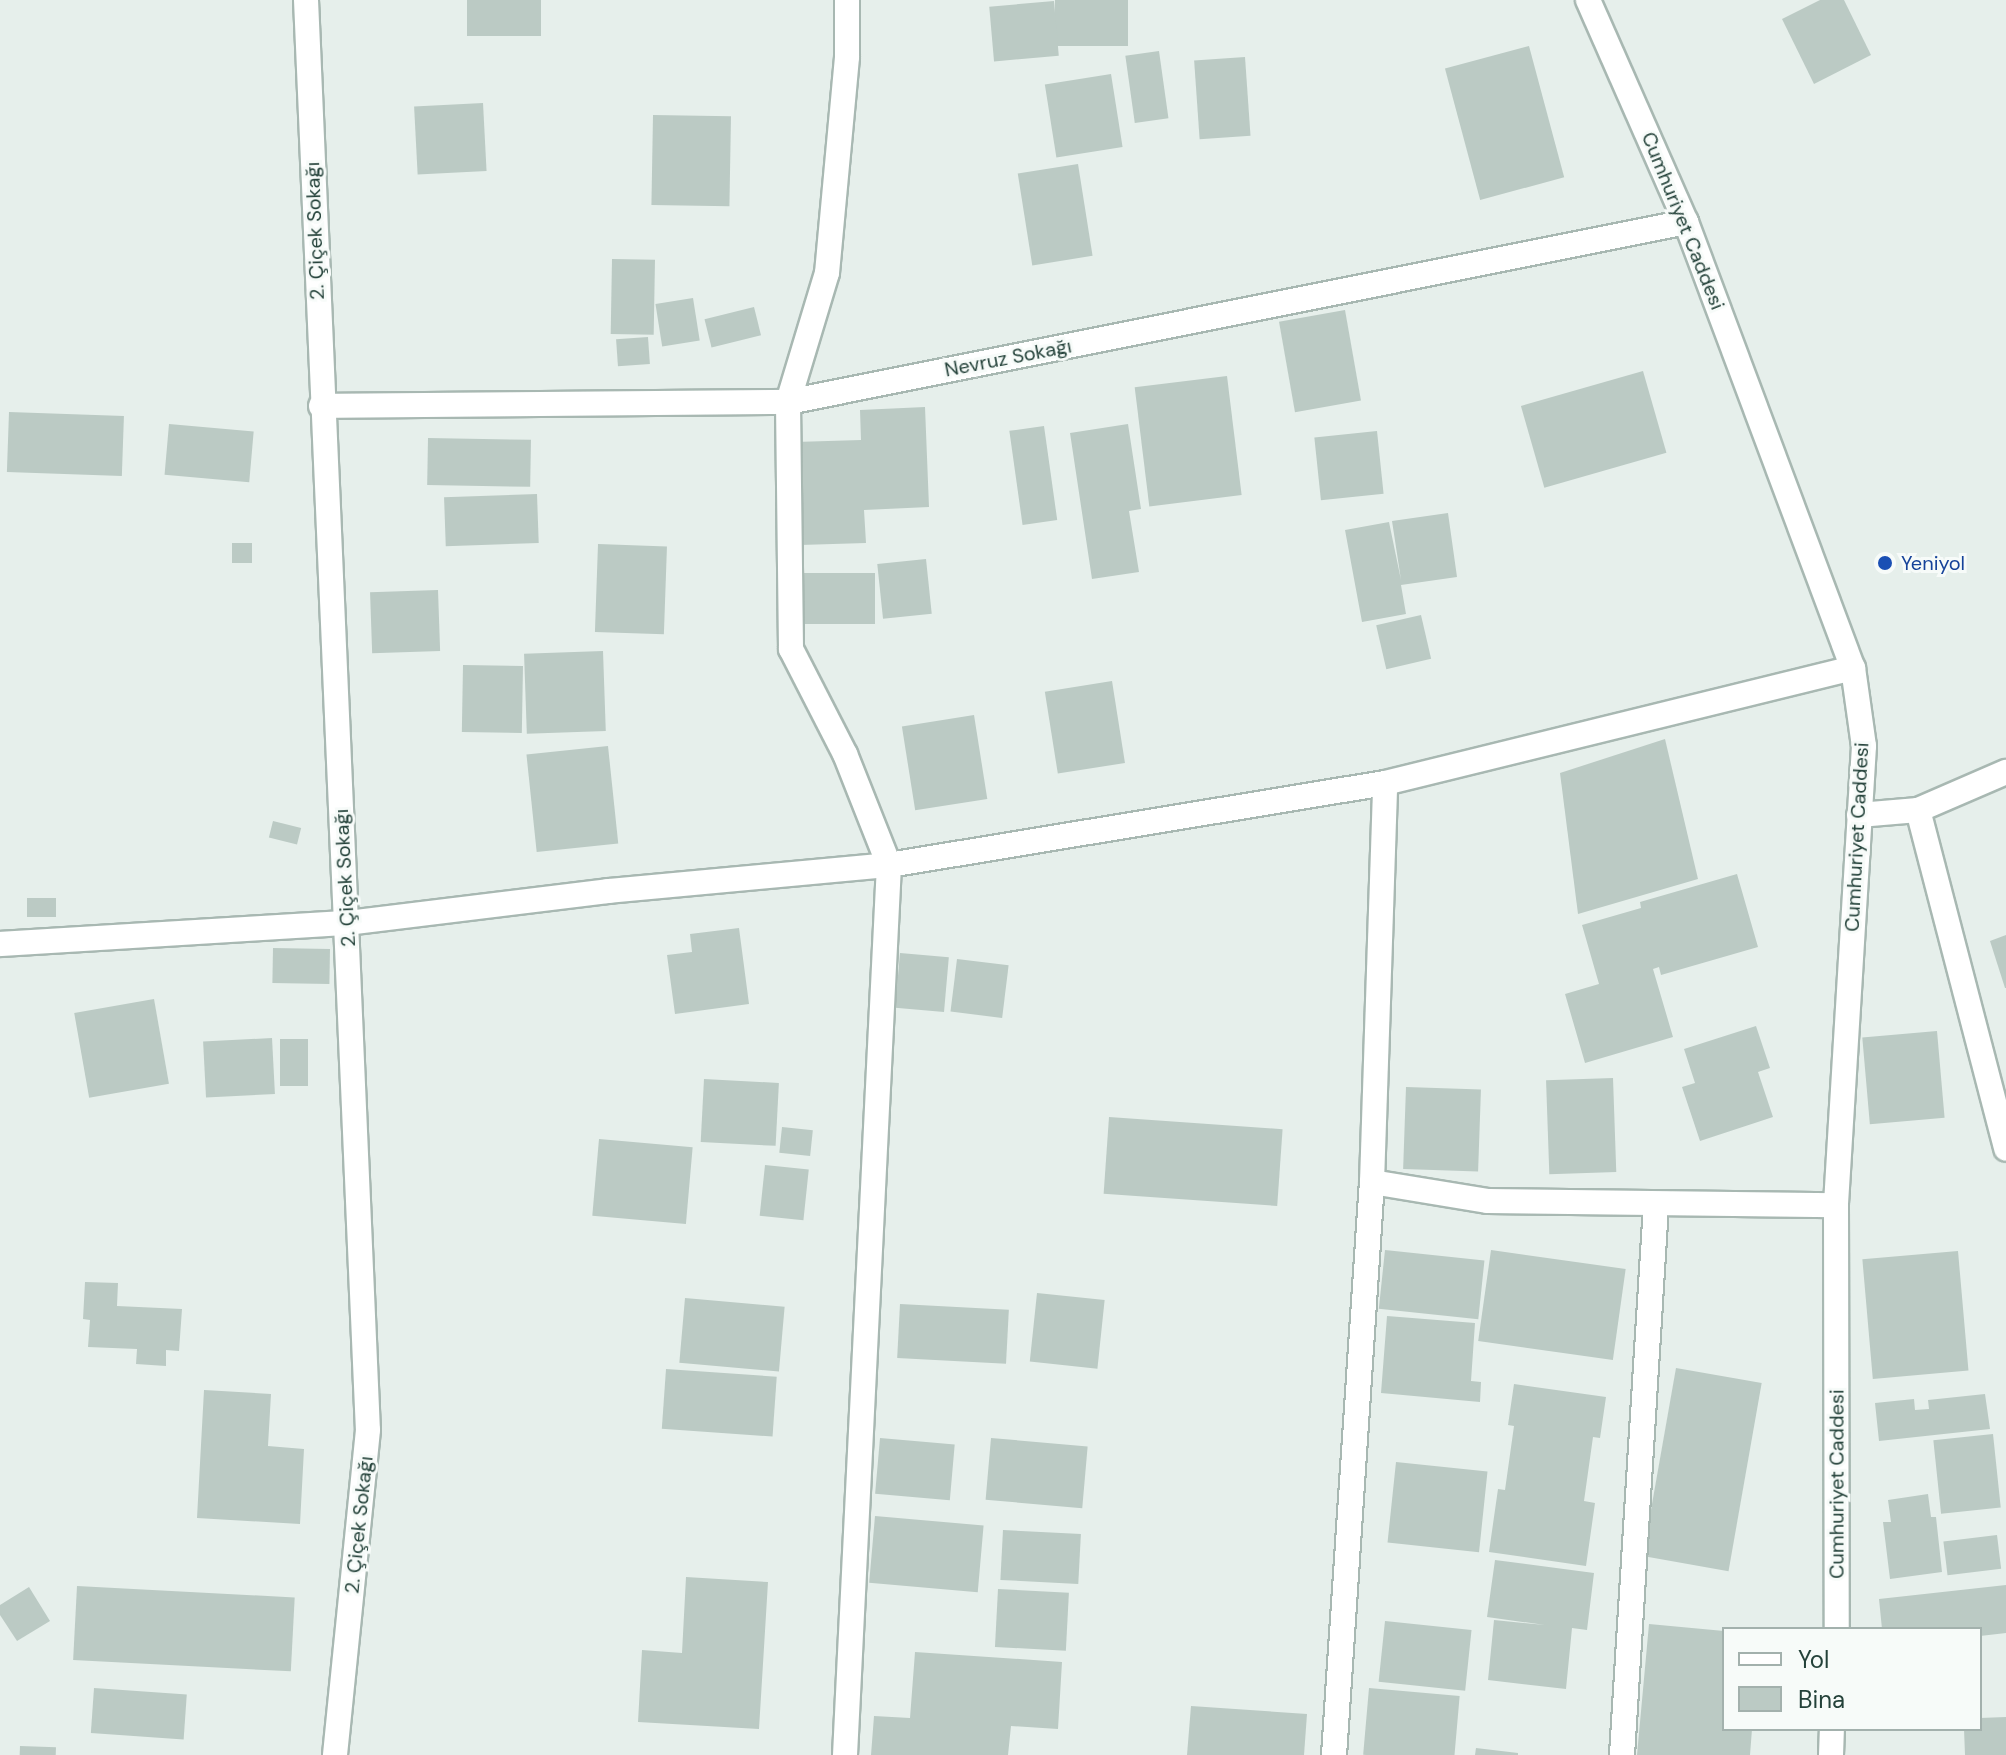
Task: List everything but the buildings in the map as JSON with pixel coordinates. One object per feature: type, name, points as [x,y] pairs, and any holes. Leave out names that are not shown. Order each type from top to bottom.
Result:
[{"type":"street","name":"2. Çiçek Sokağı","points":[[306,0],[321,406],[348,923],[368,1430],[335,1755]]},
{"type":"street","points":[[845,1755],[889,865],[845,754],[791,649],[788,402],[827,273],[847,57],[847,0]]},
{"type":"street","name":"Cumhuriyet Caddesi","points":[[1588,0],[1686,222],[1853,668],[1864,746],[1836,1205],[1837,1627]]},
{"type":"street","name":"Nevruz Sokağı","points":[[321,406],[788,402],[1686,222]]},
{"type":"street","points":[[0,944],[348,923],[608,891],[889,865],[1385,783],[1853,668]]},
{"type":"street","points":[[1859,815],[1918,810],[2006,772]]},
{"type":"street","points":[[1334,1755],[1372,1182],[1385,783]]},
{"type":"street","points":[[1918,810],[2006,1149]]},
{"type":"street","points":[[1372,1182],[1488,1201],[1836,1205]]},
{"type":"street","points":[[1622,1755],[1656,1205]]},
{"type":"street","points":[[1831,1755],[1832,1731]]},
{"type":"place","name":"Yeniyol","points":[[1885,563]]}]
